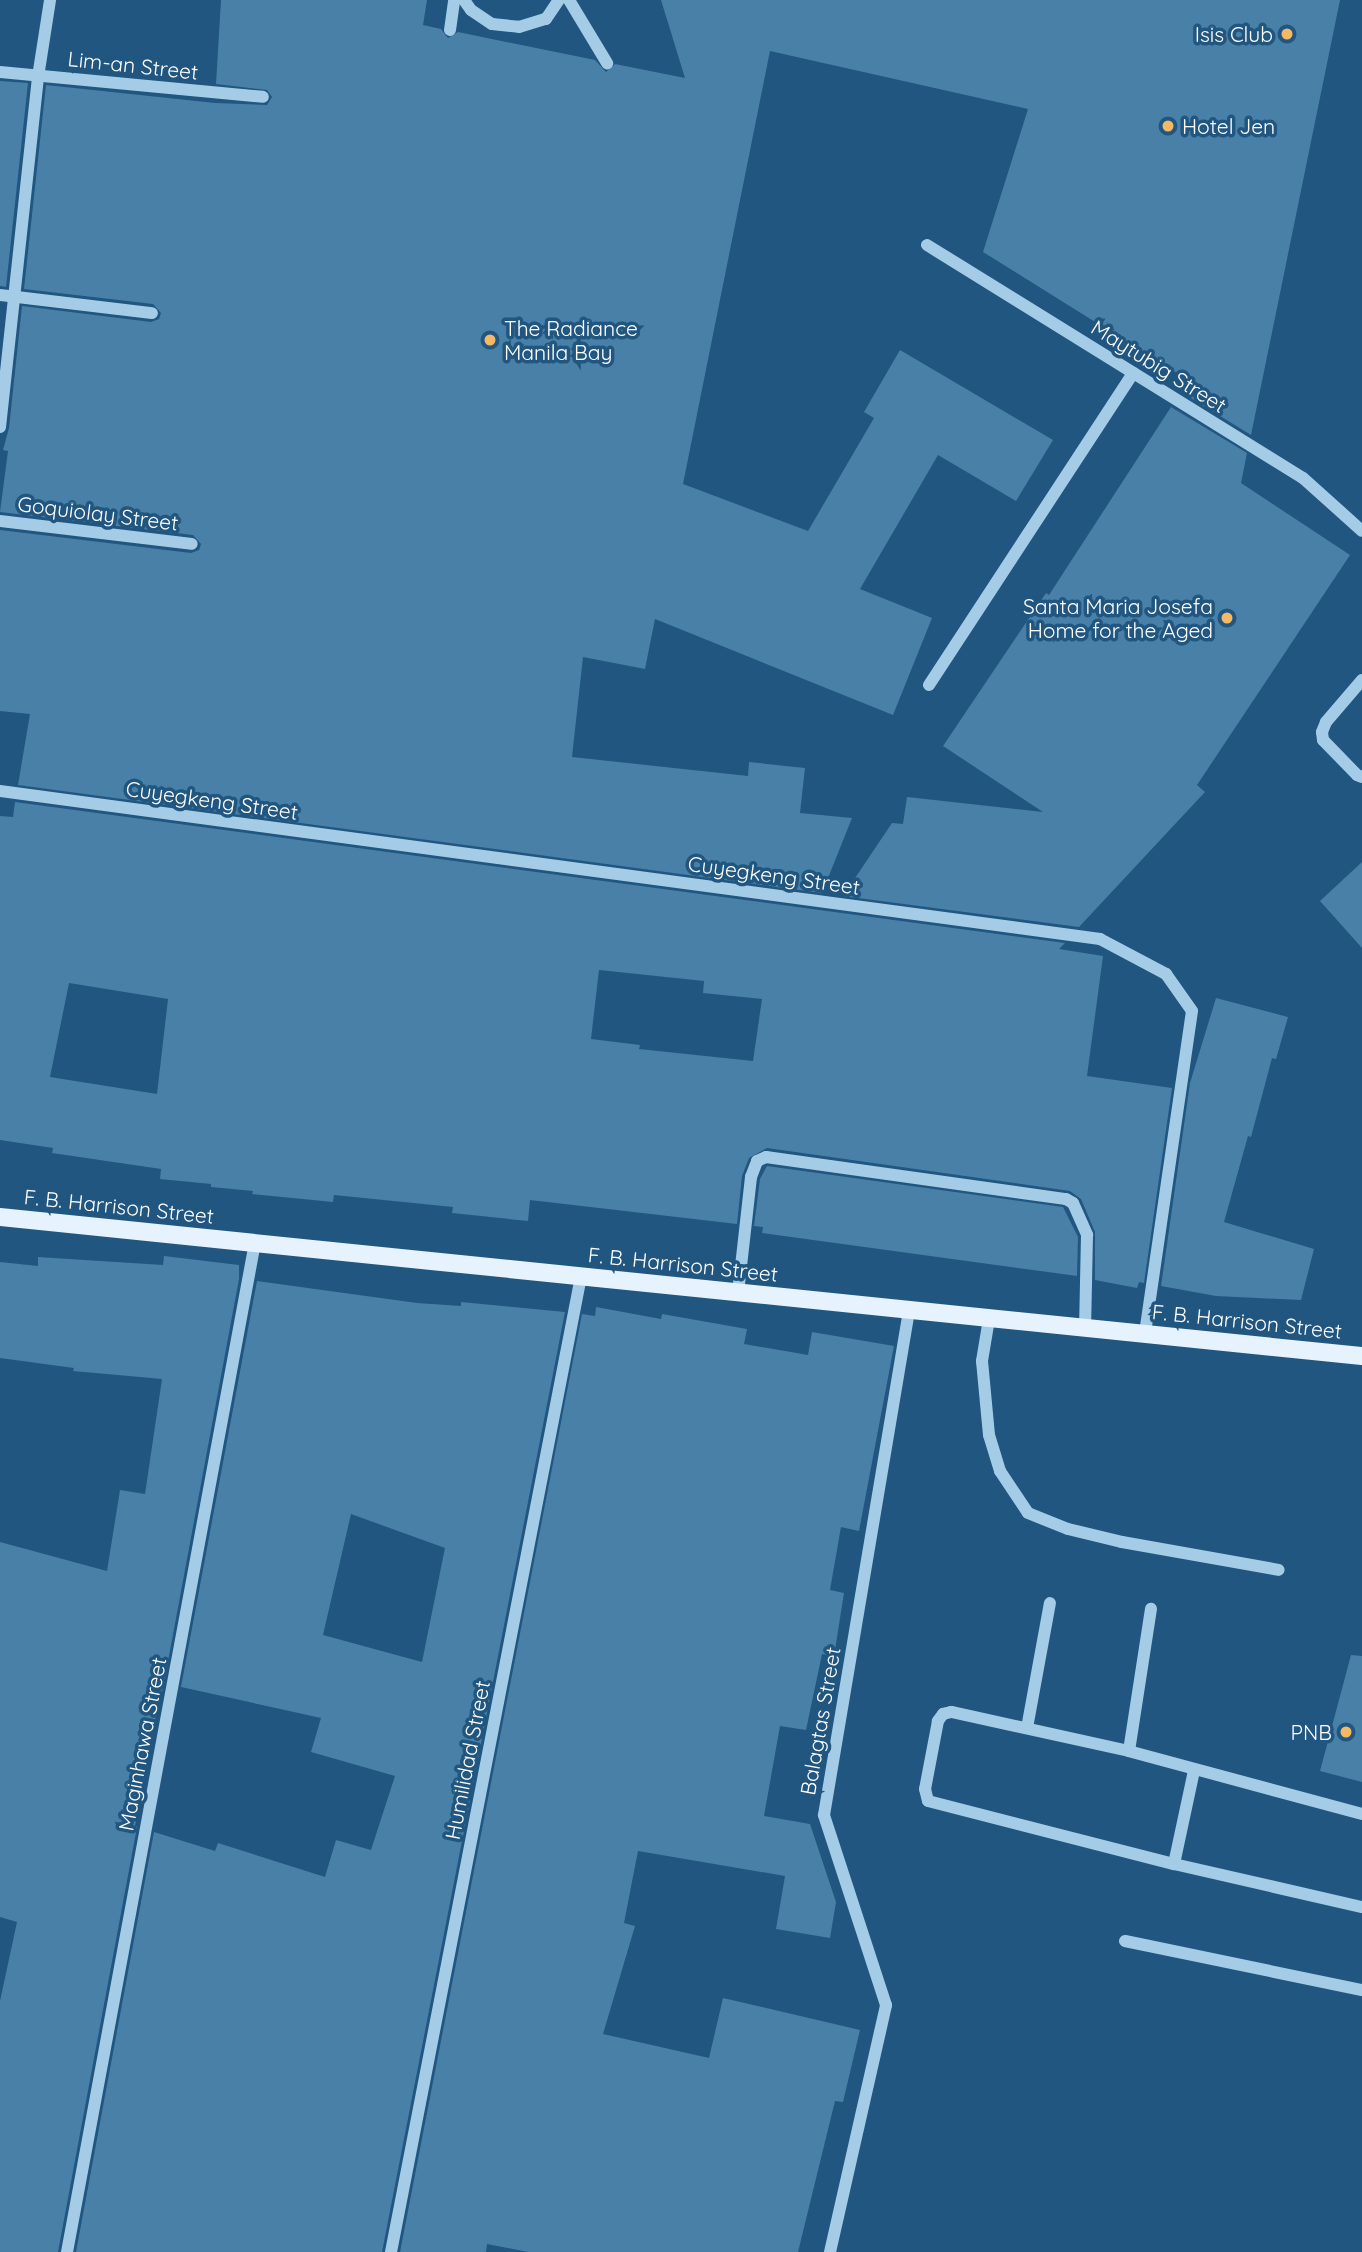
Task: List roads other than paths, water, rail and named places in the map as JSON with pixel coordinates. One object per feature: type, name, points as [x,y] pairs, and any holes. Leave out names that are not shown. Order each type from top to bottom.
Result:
[{"type":"main road","name":"F. B. Harrison Street","points":[[0,1217],[1362,1356]]},
{"type":"street","points":[[0,427],[38,77],[50,0]]},
{"type":"street","points":[[450,30],[454,0]]},
{"type":"street","points":[[464,0],[471,10],[492,24],[519,27],[546,19],[559,0]]},
{"type":"street","points":[[569,0],[607,63]]},
{"type":"street","name":"Lim-an Street","points":[[0,72],[262,97]]},
{"type":"street","name":"Maytubig Street","points":[[927,245],[1303,478],[1362,531]]},
{"type":"street","points":[[0,295],[152,313]]},
{"type":"street","points":[[929,685],[1133,373]]},
{"type":"street","name":"Goquiolay Street","points":[[0,521],[192,544]]},
{"type":"street","points":[[1362,680],[1326,722],[1322,732],[1323,740],[1362,777]]},
{"type":"street","name":"Cuyegkeng Street","points":[[0,791],[1100,939],[1166,974],[1192,1011],[1145,1334]]},
{"type":"street","points":[[738,1293],[751,1177],[757,1161],[766,1157],[1066,1199],[1073,1203],[1087,1235],[1086,1328]]},
{"type":"street","name":"Maginhawa Street","points":[[67,2252],[255,1242]]},
{"type":"street","name":"Humilidad Street","points":[[391,2252],[581,1276]]},
{"type":"street","name":"Balagtas Street","points":[[830,2252],[886,2005],[824,1815],[909,1311]]},
{"type":"street","points":[[989,1319],[982,1361],[989,1435],[1000,1471],[1028,1513],[1068,1529],[1122,1542],[1279,1570]]},
{"type":"street","points":[[1027,1728],[1050,1603]]},
{"type":"street","points":[[1129,1751],[1151,1609]]},
{"type":"street","points":[[1362,1814],[1194,1771],[1129,1751],[951,1712],[943,1714],[938,1721],[925,1789],[928,1801],[1174,1864],[1362,1907]]},
{"type":"street","points":[[1174,1864],[1194,1771]]},
{"type":"street","points":[[1125,1941],[1362,1990]]},
{"type":"place","name":"Isis Club","points":[[1287,34]]},
{"type":"place","name":"Hotel Jen","points":[[1168,126]]},
{"type":"place","name":"The Radiance Manila Bay","points":[[490,340]]},
{"type":"place","name":"Santa Maria Josefa Home for the Aged","points":[[1227,618]]},
{"type":"place","name":"PNB","points":[[1346,1732]]}]
